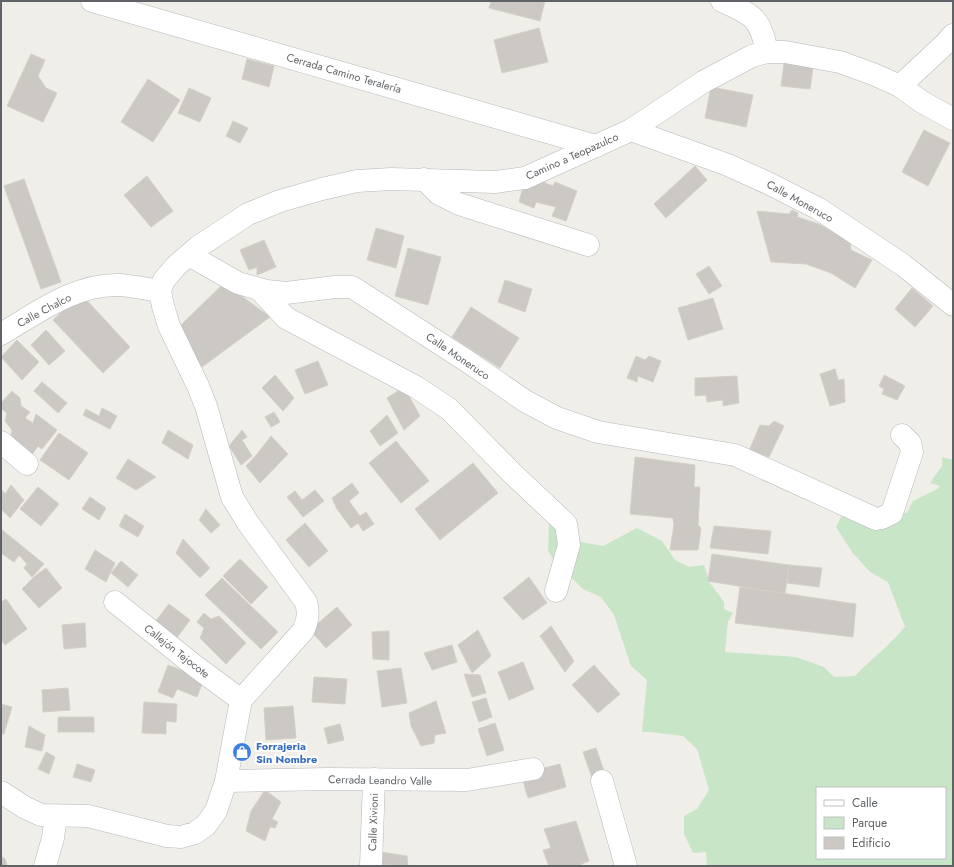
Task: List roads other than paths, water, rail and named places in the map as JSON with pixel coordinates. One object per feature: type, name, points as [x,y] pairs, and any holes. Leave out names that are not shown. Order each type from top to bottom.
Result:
[{"type":"street","name":"Cerrada Camino Teralería","points":[[92,1],[596,146]]},
{"type":"street","points":[[722,1],[744,11],[756,21],[764,34],[767,52]]},
{"type":"street","points":[[900,86],[953,35]]},
{"type":"street","name":"Camino a Teopazulco","points":[[160,290],[164,280],[182,260],[198,247],[248,214],[280,201],[357,181],[424,179],[495,182],[525,178],[631,130],[703,82],[752,56],[767,52],[785,52],[840,62],[900,86],[922,102],[953,119]]},
{"type":"street","name":"Calle Moneruco","points":[[631,130],[728,165],[770,184],[818,210],[903,265],[953,305]]},
{"type":"street","points":[[424,179],[439,194],[459,204],[588,245]]},
{"type":"street","name":"Calle Moneruco","points":[[182,260],[238,283],[260,290],[286,293],[335,287],[352,287],[467,360],[525,402],[557,418],[598,432],[735,455],[876,519],[892,513],[912,452],[910,443],[902,435]]},
{"type":"street","name":"Calle Chalco","points":[[1,334],[59,300],[92,288],[119,285],[160,290]]},
{"type":"street","points":[[1,792],[24,807],[49,816],[88,816],[168,836],[181,836],[195,833],[206,825],[216,811],[226,781],[241,700],[303,630],[307,623],[308,612],[306,602],[248,523],[232,497],[206,406],[169,326],[160,290]]},
{"type":"street","points":[[260,290],[286,318],[416,387],[449,409],[514,475],[566,524],[569,545],[556,592]]},
{"type":"street","points":[[1,442],[26,464]]},
{"type":"street","name":"Callejón Tejocote","points":[[115,602],[195,666],[241,700]]},
{"type":"street","name":"Cerrada Leandro Valle","points":[[226,781],[374,779],[467,780],[533,769]]},
{"type":"street","name":"Calle Xivioni","points":[[371,866],[374,779]]},
{"type":"street","points":[[602,781],[626,866]]},
{"type":"street","points":[[45,866],[53,838],[49,816]]},
{"type":"place","name":"Forrajeria Sin Nombre","points":[[242,752]]}]
